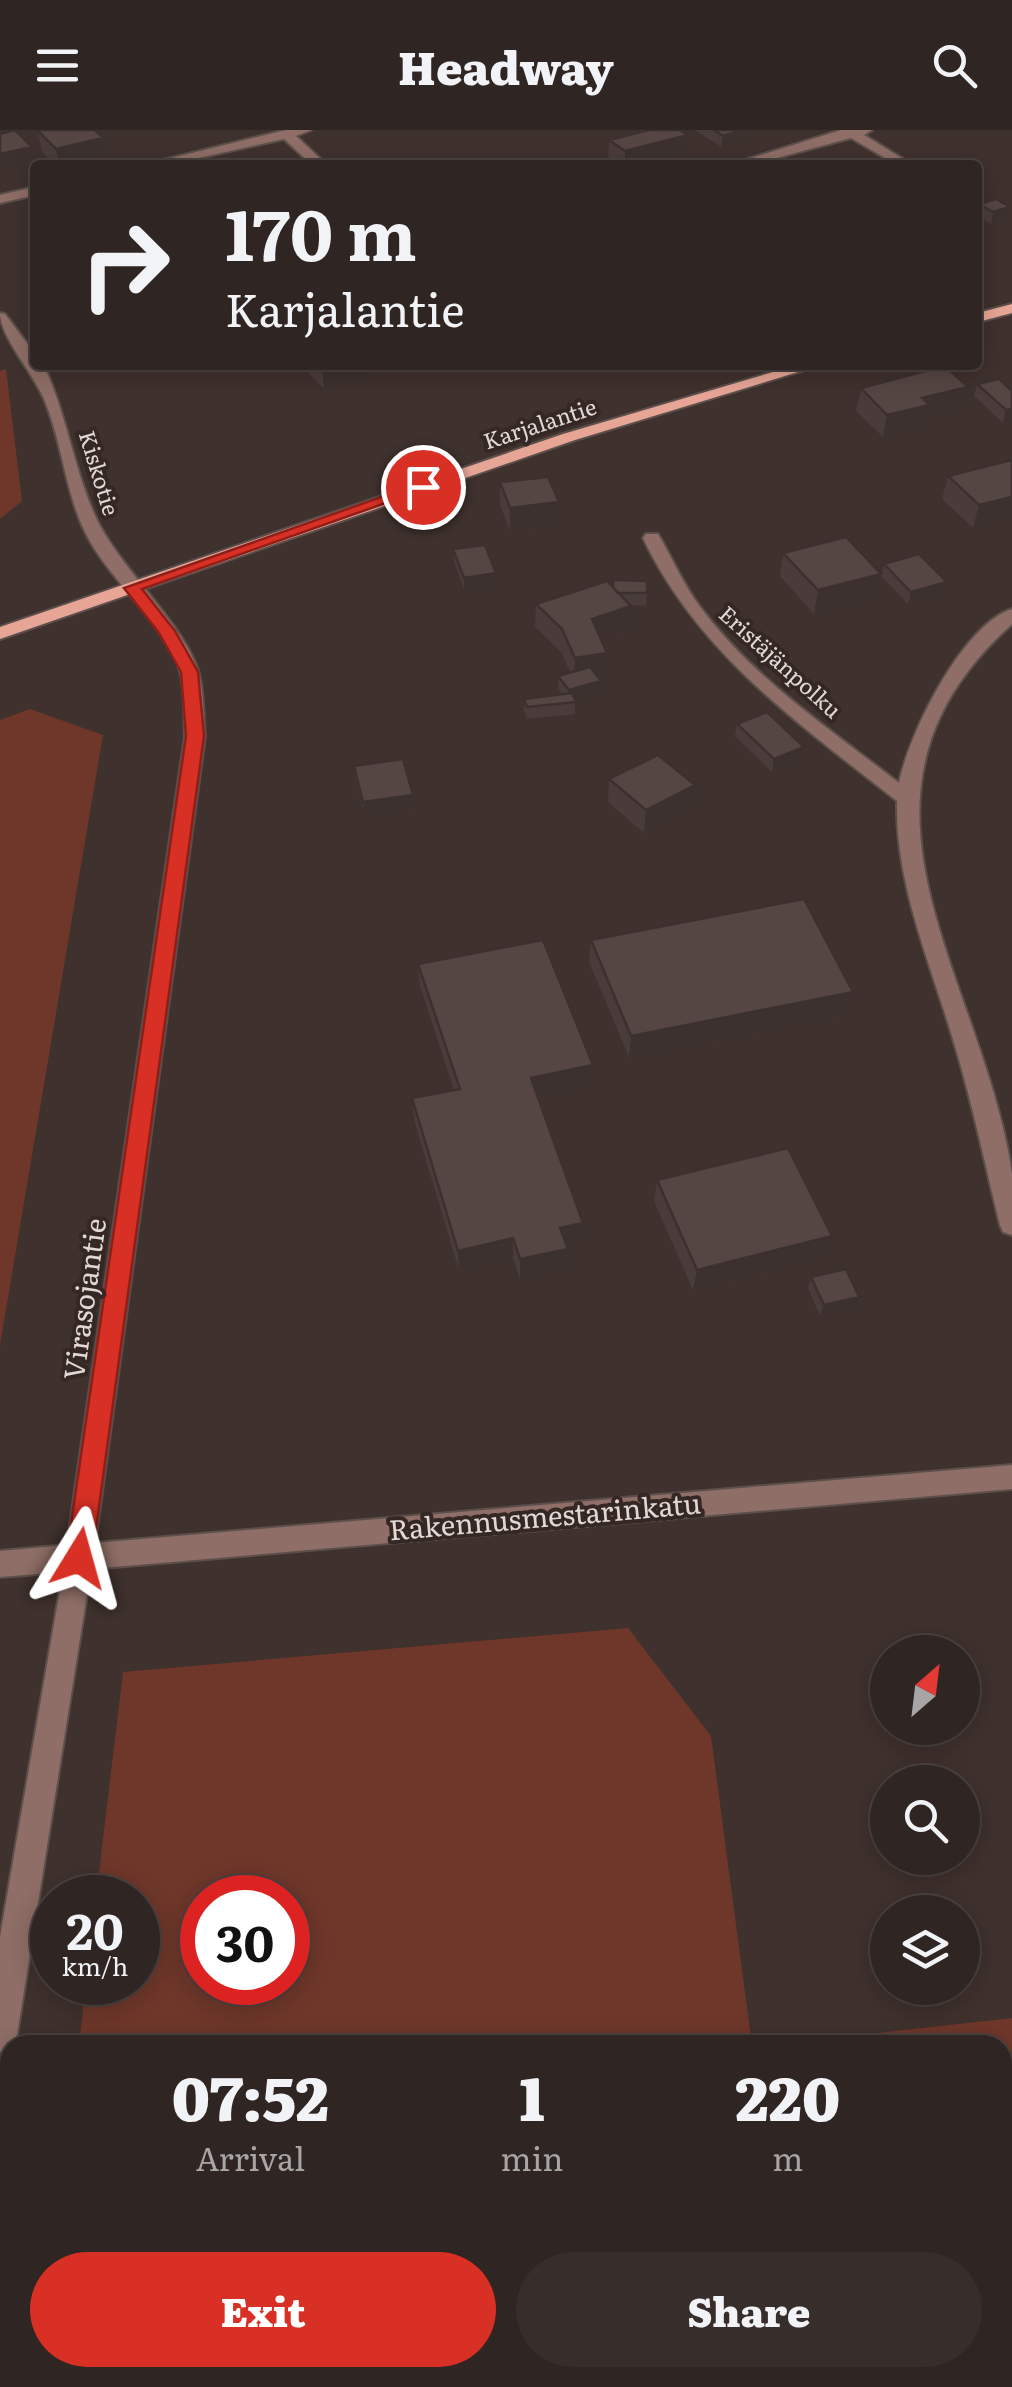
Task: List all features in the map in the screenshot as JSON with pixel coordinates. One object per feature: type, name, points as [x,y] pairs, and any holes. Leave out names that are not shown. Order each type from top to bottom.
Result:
[{"type":"main road","points":[[982,317],[1012,308]]},
{"type":"main road","name":"Karjalantie","points":[[0,634],[568,437],[796,370]]},
{"type":"street","points":[[172,160],[304,130]]},
{"type":"street","points":[[754,160],[855,131],[898,160]]},
{"type":"street","points":[[286,134],[315,160]]},
{"type":"street","points":[[0,199],[30,192]]},
{"type":"street","name":"Kiskotie","points":[[0,317],[30,358]]},
{"type":"street","name":"Kiskotie","points":[[38,370],[70,451],[82,508],[100,544],[132,588]]},
{"type":"street","name":"Eristäjänpolku","points":[[652,538],[665,574],[702,624],[906,798]]},
{"type":"street","name":"Virasojantie","points":[[0,2035],[79,1558],[195,736],[190,672],[166,631],[132,588]]},
{"type":"street","points":[[1012,614],[990,632],[940,700],[921,741],[906,798],[916,877],[1012,1225]]},
{"type":"street","name":"Rakennusmestarinkatu","points":[[0,1564],[1012,1477]]},
{"type":"shaded area","points":[[6,369],[22,501],[0,519],[0,371]]},
{"type":"shaded area","points":[[30,709],[103,735],[0,1345],[0,720]]},
{"type":"shaded area","points":[[628,1628],[711,1736],[751,2035],[80,2035],[84,2005],[160,2005],[160,1875],[99,1875],[123,1672]]},
{"type":"shaded area","points":[[1012,2018],[1012,2035],[859,2035]]},
{"type":"building","points":[[15,130],[32,147],[0,154],[0,134]]},
{"type":"building","points":[[95,130],[103,138],[56,149],[38,131]]},
{"type":"building","points":[[649,130],[680,130],[688,135],[625,151],[609,140]]},
{"type":"building","points":[[714,130],[742,130],[723,136]]},
{"type":"building","points":[[996,199],[1010,207],[993,212],[982,203]]},
{"type":"building","points":[[930,370],[949,370],[968,387],[922,398],[930,405],[887,415],[861,388]]},
{"type":"building","points":[[999,379],[1012,391],[1012,409],[1006,410],[977,384]]},
{"type":"building","points":[[1012,460],[1012,497],[979,505],[948,476]]},
{"type":"building","points":[[548,477],[559,502],[510,508],[500,482]]},
{"type":"building","points":[[846,537],[881,574],[818,590],[783,553]]},
{"type":"building","points":[[485,545],[496,573],[464,578],[453,549]]},
{"type":"building","points":[[919,554],[947,582],[911,592],[884,564]]},
{"type":"building","points":[[613,580],[647,581],[647,593],[618,593]]},
{"type":"building","points":[[607,581],[631,606],[592,619],[607,653],[575,658],[562,629],[536,604]]},
{"type":"building","points":[[590,667],[601,681],[569,690],[558,676]]},
{"type":"building","points":[[572,693],[576,702],[527,707],[524,699]]},
{"type":"building","points":[[767,712],[804,747],[774,759],[737,724]]},
{"type":"building","points":[[658,755],[695,785],[646,810],[609,779]]},
{"type":"building","points":[[403,759],[413,795],[363,802],[354,766]]},
{"type":"building","points":[[804,899],[853,992],[631,1036],[591,940]]},
{"type":"building","points":[[543,940],[593,1065],[531,1078],[583,1223],[560,1228],[568,1249],[520,1259],[513,1238],[458,1251],[412,1098],[460,1089],[418,964]]},
{"type":"building","points":[[788,1148],[832,1236],[697,1270],[657,1180]]},
{"type":"building","points":[[846,1269],[859,1297],[824,1305],[811,1277]]},
{"type":"route","points":[[79,1558],[195,736],[190,672],[166,631],[132,588],[423,487]]}]
